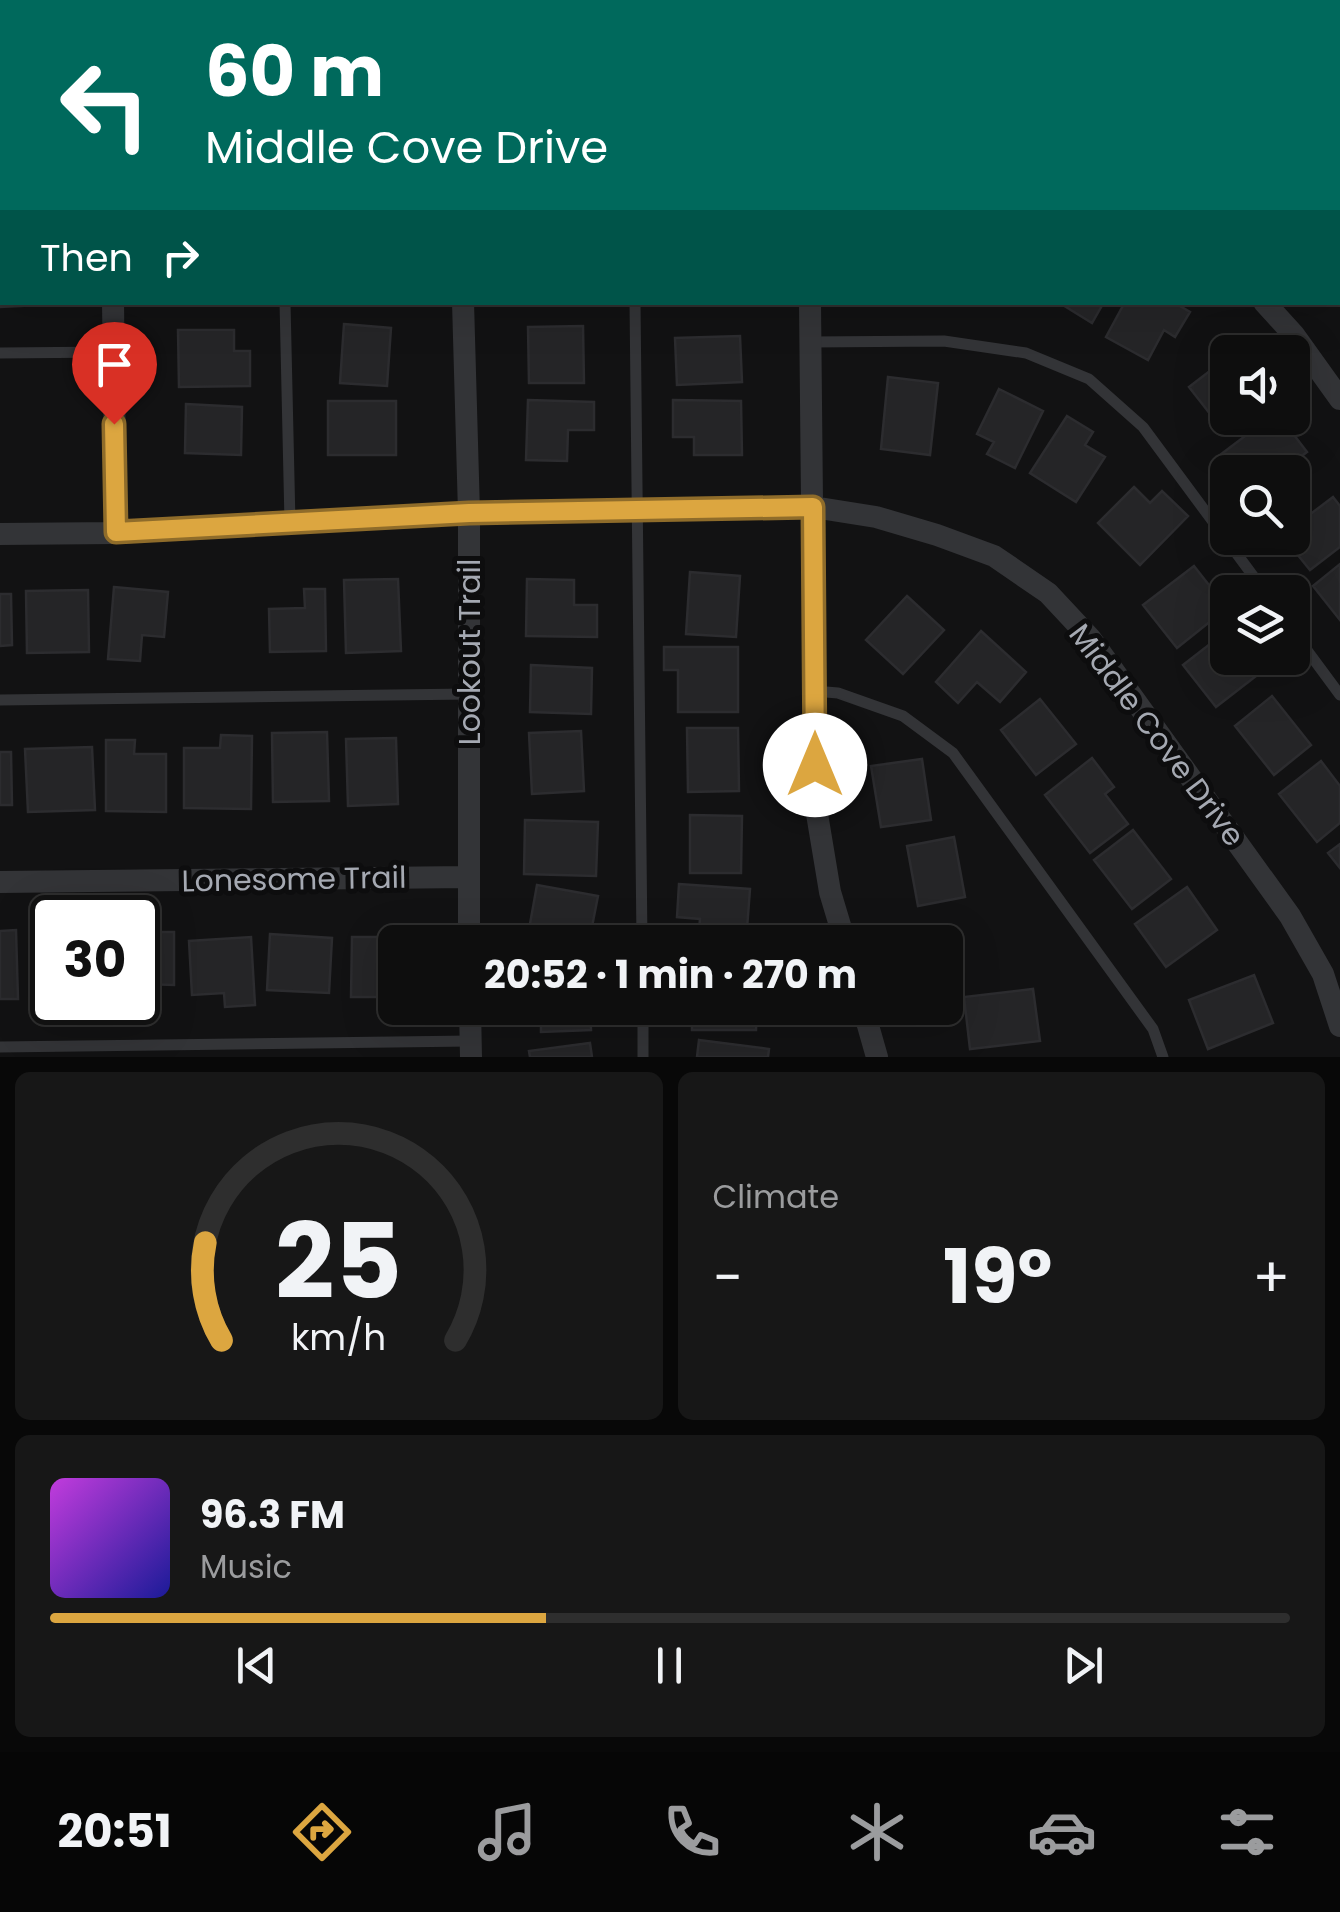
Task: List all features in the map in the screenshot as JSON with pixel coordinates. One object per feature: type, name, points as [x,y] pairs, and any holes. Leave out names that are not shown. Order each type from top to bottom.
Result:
[{"type":"street","points":[[113,305],[116,532]]},
{"type":"street","name":"Lookout Trail","points":[[463,305],[469,513],[469,925]]},
{"type":"street","points":[[810,305],[815,802],[830,892],[840,925]]},
{"type":"street","points":[[1267,305],[1294,335],[1340,399]]},
{"type":"street","name":"Middle Cove Drive","points":[[0,534],[116,532],[469,513],[813,507],[876,517],[980,550],[1048,594],[1090,638],[1290,916],[1323,974],[1340,1026]]},
{"type":"street","name":"Lonesome Trail","points":[[0,882],[468,877]]},
{"type":"street","points":[[868,1025],[877,1057]]},
{"type":"lane","points":[[285,305],[290,523]]},
{"type":"lane","points":[[635,305],[642,925]]},
{"type":"lane","points":[[810,342],[944,341],[1026,354],[1088,378],[1144,426],[1253,575]]},
{"type":"lane","points":[[0,353],[113,352]]},
{"type":"lane","points":[[1310,654],[1340,695]]},
{"type":"lane","points":[[814,691],[838,693],[903,716],[953,753],[1152,1029],[1164,1057]]},
{"type":"lane","points":[[0,700],[469,694]]},
{"type":"lane","points":[[643,1025],[643,1057]]},
{"type":"lane","points":[[0,1047],[471,1049]]},
{"type":"building","points":[[1063,305],[1102,305],[1092,323]]},
{"type":"building","points":[[1123,305],[1178,305],[1190,312],[1175,337],[1164,330],[1148,360],[1106,337]]},
{"type":"building","points":[[344,324],[391,328],[387,386],[340,383]]},
{"type":"building","points":[[583,326],[584,383],[529,383],[528,327]]},
{"type":"building","points":[[178,330],[234,330],[234,351],[250,351],[250,386],[179,387]]},
{"type":"building","points":[[740,336],[742,382],[677,385],[675,338]]},
{"type":"building","points":[[1210,371],[1210,414],[1189,387]]},
{"type":"building","points":[[888,377],[938,383],[930,455],[881,449]]},
{"type":"building","points":[[999,389],[1043,411],[1015,468],[987,454],[994,442],[977,434]]},
{"type":"building","points":[[528,400],[594,402],[594,430],[568,430],[567,461],[526,460]]},
{"type":"building","points":[[673,400],[741,401],[742,455],[694,455],[694,437],[673,437]]},
{"type":"building","points":[[328,401],[396,401],[396,455],[328,455]]},
{"type":"building","points":[[186,404],[242,407],[241,455],[185,453]]},
{"type":"building","points":[[1067,416],[1093,432],[1085,445],[1105,457],[1076,502],[1030,473]]},
{"type":"building","points":[[1246,435],[1294,435],[1307,452],[1303,455],[1220,455]]},
{"type":"building","points":[[1134,487],[1150,503],[1162,491],[1188,516],[1140,565],[1098,523]]},
{"type":"building","points":[[1333,497],[1340,506],[1340,547],[1310,570],[1298,555],[1310,555],[1310,514]]},
{"type":"building","points":[[1340,564],[1340,620],[1313,586]]},
{"type":"building","points":[[1194,566],[1210,586],[1210,622],[1177,648],[1143,605]]},
{"type":"building","points":[[690,572],[740,576],[736,637],[686,634]]},
{"type":"building","points":[[398,579],[401,651],[346,653],[344,580]]},
{"type":"building","points":[[527,579],[574,580],[574,605],[597,605],[597,637],[526,636]]},
{"type":"building","points":[[114,587],[168,592],[164,637],[142,635],[140,661],[108,659]]},
{"type":"building","points":[[304,589],[325,589],[326,651],[270,652],[269,609],[305,608]]},
{"type":"building","points":[[88,590],[89,652],[27,653],[26,591]]},
{"type":"building","points":[[0,594],[11,594],[12,645],[0,646]]},
{"type":"building","points":[[907,596],[944,630],[903,674],[866,640]]},
{"type":"building","points":[[981,631],[1026,672],[1000,702],[977,682],[958,703],[936,682]]},
{"type":"building","points":[[1210,644],[1210,675],[1257,675],[1216,707],[1183,665]]},
{"type":"building","points":[[664,647],[738,647],[738,712],[678,712],[678,670],[664,670]]},
{"type":"building","points":[[531,665],[592,668],[591,714],[530,712]]},
{"type":"building","points":[[1272,696],[1311,745],[1274,775],[1235,726]]},
{"type":"building","points":[[1040,699],[1076,744],[1036,775],[1001,730]]},
{"type":"building","points":[[687,728],[738,728],[739,791],[688,792]]},
{"type":"building","points":[[581,731],[584,791],[532,794],[529,733]]},
{"type":"building","points":[[327,732],[329,801],[273,802],[272,733]]},
{"type":"building","points":[[221,735],[252,736],[251,809],[184,808],[184,748],[220,748]]},
{"type":"building","points":[[396,738],[398,804],[348,806],[346,739]]},
{"type":"building","points":[[106,740],[135,740],[134,754],[166,754],[166,812],[106,811]]},
{"type":"building","points":[[92,747],[95,810],[28,812],[25,749]]},
{"type":"building","points":[[0,752],[11,752],[12,805],[0,805]]},
{"type":"building","points":[[1092,758],[1114,787],[1105,794],[1128,824],[1090,853],[1045,795]]},
{"type":"building","points":[[922,759],[931,820],[881,827],[871,766]]},
{"type":"building","points":[[1321,761],[1340,786],[1340,823],[1317,842],[1279,794]]},
{"type":"building","points":[[690,815],[742,816],[741,873],[690,873]]},
{"type":"building","points":[[525,820],[598,822],[596,876],[524,874]]},
{"type":"building","points":[[1133,830],[1171,879],[1132,909],[1094,860]]},
{"type":"building","points":[[954,837],[965,897],[918,906],[907,846]]},
{"type":"building","points":[[1340,844],[1340,868],[1328,853]]},
{"type":"building","points":[[679,884],[750,889],[747,925],[699,925],[700,919],[677,917]]},
{"type":"building","points":[[537,885],[598,896],[592,925],[530,925]]},
{"type":"building","points":[[1187,887],[1217,930],[1166,967],[1135,924]]},
{"type":"building","points":[[16,930],[18,999],[0,999],[0,931]]},
{"type":"building","points":[[160,932],[174,932],[174,985],[160,985]]},
{"type":"building","points":[[270,934],[332,938],[329,993],[267,990]]},
{"type":"building","points":[[251,937],[255,1005],[225,1007],[224,993],[192,995],[189,941]]},
{"type":"building","points":[[352,937],[378,937],[378,997],[351,997]]},
{"type":"building","points":[[1254,975],[1273,1023],[1208,1049],[1189,1000]]},
{"type":"building","points":[[1033,989],[1040,1041],[970,1049],[964,997]]},
{"type":"building","points":[[541,1025],[591,1025],[591,1030],[541,1032]]},
{"type":"building","points":[[692,1025],[756,1025],[756,1030],[692,1030]]},
{"type":"building","points":[[699,1040],[769,1049],[768,1057],[697,1057]]},
{"type":"building","points":[[590,1043],[592,1057],[530,1057],[529,1051]]},
{"type":"route","points":[[114,424],[116,532],[469,513],[813,507],[815,765]]}]
